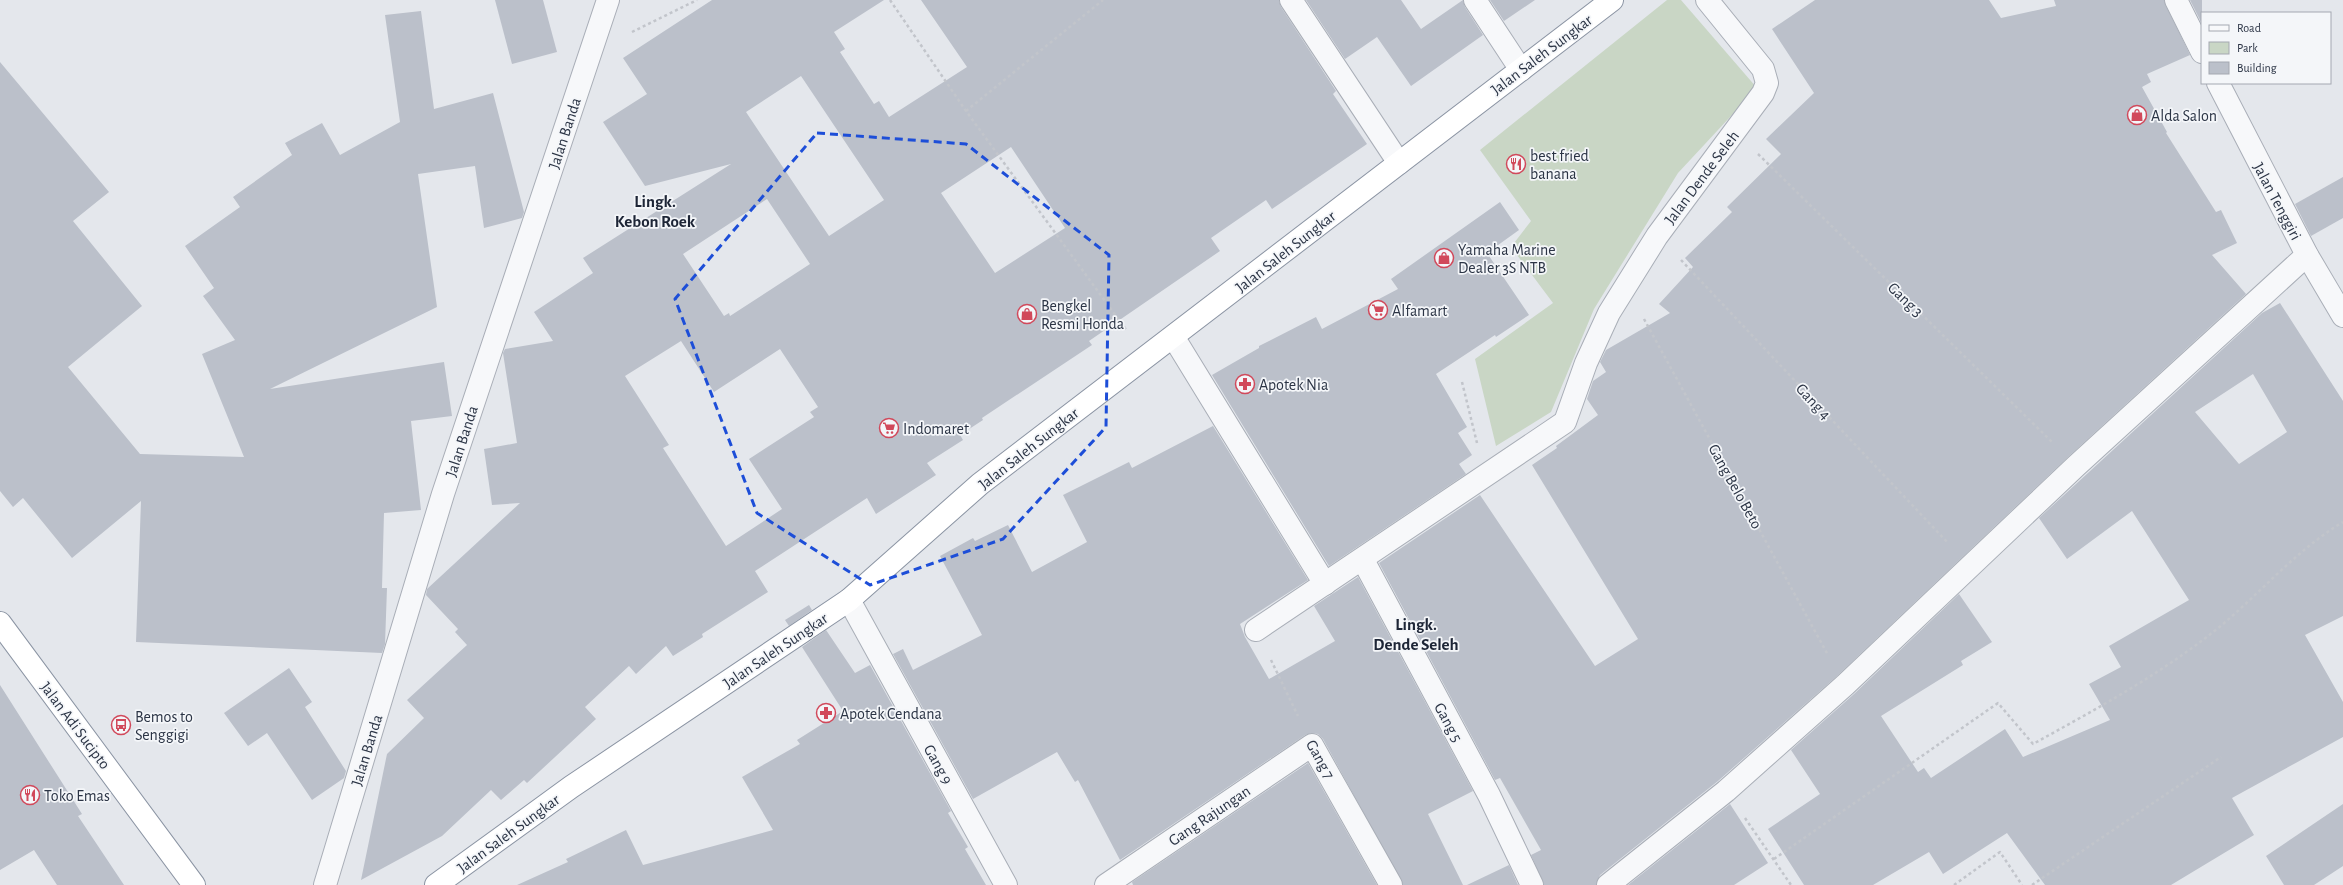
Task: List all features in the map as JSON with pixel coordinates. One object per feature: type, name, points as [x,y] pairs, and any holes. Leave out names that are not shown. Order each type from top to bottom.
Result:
[{"type":"highway","name":"Jalan Saleh Sungkar","points":[[436,885],[571,788],[849,600],[980,484],[1146,357],[1174,338],[1612,0]]},
{"type":"highway","name":"Jalan Adi Sucipto","points":[[0,623],[194,885]]},
{"type":"street","name":"Jalan Banda","points":[[325,885],[443,494],[608,0]]},
{"type":"street","points":[[1291,0],[1399,163]]},
{"type":"street","points":[[1475,0],[1521,70]]},
{"type":"street","name":"Jalan Dende Seleh","points":[[1256,630],[1363,560],[1565,422],[1586,363],[1609,313],[1658,236],[1736,132],[1763,93],[1767,82],[1763,69],[1707,0]]},
{"type":"street","points":[[2176,0],[2201,50]]},
{"type":"street","name":"Jalan Tenggiri","points":[[2219,84],[2306,255],[2343,316]]},
{"type":"street","points":[[1608,885],[1726,791],[1845,685],[2076,466],[2306,255]]},
{"type":"street","points":[[1174,338],[1325,584]]},
{"type":"street","name":"Gang 5","points":[[1363,560],[1489,795],[1532,885]]},
{"type":"street","name":"Gang 9","points":[[849,600],[1006,885]]},
{"type":"street","name":"Gang Rajungan","points":[[1106,885],[1312,745]]},
{"type":"street","name":"Gang 7","points":[[1312,745],[1391,885]]},
{"type":"path","points":[[592,50],[697,0]]},
{"type":"path","points":[[890,0],[966,111],[1146,357]]},
{"type":"path","points":[[966,111],[1103,0]]},
{"type":"path","name":"Gang 3","points":[[1736,132],[2076,466]]},
{"type":"path","name":"Gang 4","points":[[1658,236],[1970,567]]},
{"type":"path","name":"Gang Belo Beto","points":[[1626,286],[1845,685]]},
{"type":"path","points":[[1462,382],[1485,476]]},
{"type":"path","points":[[1774,859],[1998,703],[2034,744],[2134,687],[2222,624],[2320,536],[2343,522]]},
{"type":"path","name":"Gang 7","points":[[1256,630],[1312,745]]},
{"type":"path","points":[[2032,885],[2221,757]]},
{"type":"path","points":[[1726,791],[1791,885]]},
{"type":"path","points":[[1954,885],[2000,852],[2022,885]]},
{"type":"highlighted area","points":[[817,133],[966,144],[1109,255],[1106,427],[1003,539],[870,585],[757,513],[675,299]]},
{"type":"green space","points":[[1667,0],[1681,0],[1757,88],[1678,173],[1594,309],[1551,412],[1496,446],[1475,359],[1553,303],[1511,247],[1531,221],[1480,150]]},
{"type":"building","points":[[495,0],[543,0],[557,52],[512,64]]},
{"type":"building","points":[[712,0],[884,0],[834,32],[845,49],[840,52],[874,104],[879,101],[889,117],[967,67],[921,0],[1279,0],[1281,7],[1336,91],[1333,94],[1367,144],[1272,209],[1266,200],[1211,238],[1220,251],[1089,341],[1092,345],[982,418],[983,420],[960,435],[963,440],[927,463],[936,475],[876,514],[867,498],[755,571],[768,592],[702,634],[703,637],[673,656],[666,646],[636,674],[629,666],[585,707],[596,719],[527,783],[524,780],[501,800],[491,790],[442,836],[361,880],[387,754],[424,718],[407,700],[467,645],[455,632],[458,629],[426,595],[427,589],[520,503],[492,505],[484,449],[517,443],[503,353],[505,349],[553,341],[534,312],[593,273],[583,258],[731,164],[645,186],[603,122],[647,94],[623,58]],"holes":[[[801,76],[884,200],[829,236],[746,112]],[[1011,147],[1065,228],[995,273],[941,193]],[[767,199],[810,264],[730,316],[729,313],[724,316],[683,254]],[[681,341],[714,392],[780,349],[818,407],[810,412],[814,417],[749,459],[782,509],[726,546],[663,448],[669,445],[625,376]]]},
{"type":"building","points":[[1306,0],[1401,0],[1421,29],[1463,0],[1465,7],[1483,35],[1411,86],[1377,37],[1345,59]]},
{"type":"building","points":[[1490,0],[1535,0],[1504,21]]},
{"type":"building","points":[[1815,0],[1989,0],[2001,18],[2056,6],[2054,0],[2164,0],[2190,55],[2147,74],[2151,82],[2142,87],[2167,132],[2166,133],[2216,212],[2221,210],[2237,243],[2212,255],[2246,294],[2068,457],[1837,676],[1718,781],[1600,875],[1596,885],[1544,885],[1531,855],[1541,850],[1500,778],[1495,780],[1379,563],[1480,495],[1595,666],[1638,639],[1532,465],[1557,448],[1556,446],[1598,415],[1587,399],[1593,381],[1606,372],[1600,362],[1606,350],[1670,313],[1659,304],[1693,267],[1685,258],[1732,212],[1727,207],[1781,154],[1766,139],[1814,93],[1772,29]]},
{"type":"building","points":[[2190,0],[2202,0],[2201,22]]},
{"type":"building","points":[[421,11],[434,109],[493,93],[524,212],[522,218],[484,228],[475,166],[418,174],[437,307],[270,389],[444,362],[452,416],[411,421],[421,510],[384,513],[382,588],[387,588],[385,644],[382,653],[136,642],[141,501],[72,558],[23,498],[13,507],[0,491],[0,62],[109,192],[73,221],[142,306],[68,367],[140,454],[244,457],[202,354],[235,340],[203,296],[214,288],[185,246],[240,207],[233,197],[292,155],[285,143],[322,123],[340,155],[400,122],[385,15]]},
{"type":"building","points":[[2343,177],[2343,218],[2311,236],[2295,204]]},
{"type":"building","points":[[1500,202],[1519,230],[1487,253],[1529,315],[1496,337],[1495,335],[1436,374],[1467,427],[1458,433],[1472,455],[1459,464],[1466,474],[1329,566],[1212,375],[1259,348],[1259,346],[1316,317],[1322,329],[1398,289],[1391,279]]},
{"type":"building","points":[[2280,303],[2343,401],[2343,616],[2305,635],[2343,702],[2343,737],[2232,798],[2254,835],[2171,885],[2045,885],[2007,833],[1943,874],[1929,852],[1873,885],[1804,885],[1768,829],[1820,794],[1791,750],[1854,694],[1959,594],[1992,642],[1961,661],[1963,665],[1881,716],[1918,772],[1924,768],[1931,778],[2005,729],[2023,757],[2110,720],[2089,684],[2121,667],[2109,646],[2189,600],[2132,511],[2067,559],[2039,518],[2262,313]],"holes":[[[2253,374],[2287,432],[2239,464],[2195,412]]]},
{"type":"building","points":[[1213,426],[1308,580],[1240,624],[1245,637],[1269,679],[1335,641],[1314,606],[1358,577],[1473,791],[1428,814],[1463,885],[1403,885],[1323,739],[1318,734],[1312,733],[1305,735],[1120,860],[1078,780],[1075,782],[1057,752],[973,799],[893,654],[903,649],[913,670],[982,635],[940,556],[973,538],[975,541],[1008,525],[1032,572],[1087,542],[1063,495],[1129,462],[1132,468]]},
{"type":"building","points":[[809,605],[812,610],[789,626],[785,620]]},
{"type":"building","points":[[826,630],[855,673],[870,665],[951,811],[948,813],[968,847],[965,849],[986,885],[517,885],[568,862],[566,859],[626,830],[643,865],[773,830],[742,777],[800,744],[797,740],[843,711],[802,647]]},
{"type":"building","points":[[289,668],[312,702],[305,707],[346,771],[344,778],[312,800],[267,733],[248,746],[224,713]]},
{"type":"building","points":[[0,685],[82,814],[78,816],[124,885],[57,885],[34,850],[0,870]]},
{"type":"building","points":[[1308,763],[1377,885],[1133,885],[1132,882]]},
{"type":"building","points":[[1730,804],[1768,863],[1734,885],[1628,885]]},
{"type":"building","points":[[2343,804],[2343,866],[2314,885],[2284,885],[2266,856]]},
{"type":"building","points":[[1509,865],[1518,885],[1467,885]]},
{"type":"place","name":"Alda Salon","points":[[2137,115]]},
{"type":"place","name":"best fried banana","points":[[1516,164]]},
{"type":"place","name":"Yamaha Marine Dealer 3S NTB","points":[[1444,258]]},
{"type":"place","name":"Alfamart","points":[[1378,310]]},
{"type":"place","name":"Bengkel Resmi Honda","points":[[1027,314]]},
{"type":"place","name":"Apotek Nia","points":[[1245,384]]},
{"type":"place","name":"Indomaret","points":[[889,428]]},
{"type":"place","name":"Apotek Cendana","points":[[826,713]]},
{"type":"place","name":"Bemos to Senggigi","points":[[121,725]]},
{"type":"place","name":"Toko Emas","points":[[30,795]]},
{"type":"district","name":"Lingk. Kebon Roek","points":[[655,211]]},
{"type":"district","name":"Lingk. Dende Seleh","points":[[1416,634]]}]
